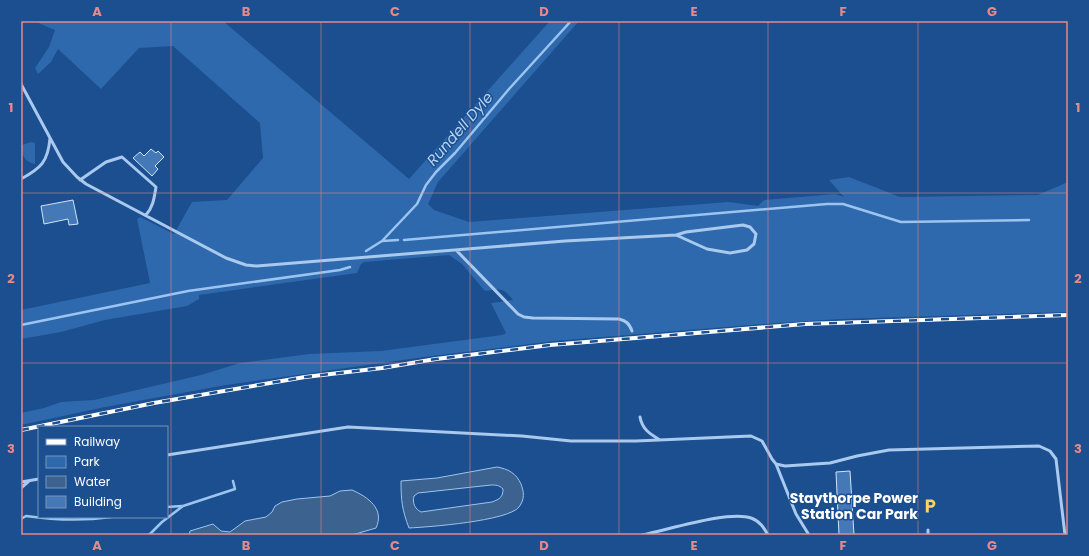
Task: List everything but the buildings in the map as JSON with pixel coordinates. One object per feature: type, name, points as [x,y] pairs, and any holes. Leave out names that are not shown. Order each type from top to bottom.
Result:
[{"type":"lane","points":[[21,86],[62,162],[80,180],[226,258],[246,265],[257,266],[457,251],[565,241],[676,235],[686,232],[743,224],[750,227],[756,234],[754,244],[747,250],[730,253],[707,249],[676,235]]},
{"type":"lane","points":[[21,179],[42,166],[47,158],[50,138]]},
{"type":"lane","points":[[80,180],[106,162],[122,157],[156,187],[154,204],[146,215]]},
{"type":"lane","points":[[457,251],[518,314],[524,317],[619,319],[626,321],[632,331]]},
{"type":"lane","points":[[640,417],[641,424],[645,429],[661,440]]},
{"type":"lane","points":[[168,455],[348,427],[522,436],[571,441],[661,440],[752,436],[762,441],[776,464],[796,514],[809,535]]},
{"type":"lane","points":[[776,464],[785,466],[830,463],[865,454],[889,450],[1039,446],[1050,451],[1056,459],[1065,535]]},
{"type":"lane","points":[[21,482],[38,479]]},
{"type":"lane","points":[[21,488],[29,481]]},
{"type":"lane","points":[[642,535],[694,522],[741,516],[750,517],[757,520],[768,535]]},
{"type":"lane","points":[[928,530],[928,535]]},
{"type":"green space","points":[[34,21],[223,21],[409,179],[550,21],[579,21],[438,182],[428,204],[434,210],[469,222],[729,202],[758,206],[764,200],[835,194],[844,197],[829,180],[849,177],[900,197],[1038,195],[1068,182],[1068,312],[841,319],[554,341],[424,357],[226,385],[105,407],[21,425],[21,413],[44,408],[61,402],[94,400],[201,375],[240,363],[309,354],[381,351],[502,335],[506,333],[491,303],[513,300],[507,293],[501,290],[485,291],[462,264],[449,255],[364,262],[361,264],[357,273],[199,295],[199,299],[187,306],[105,320],[61,332],[21,339],[21,310],[150,283],[137,219],[140,217],[174,234],[192,202],[227,200],[263,158],[260,123],[173,46],[139,48],[101,89],[58,49],[51,62],[38,74],[35,68],[49,47],[55,30]]},
{"type":"green space","points":[[31,142],[35,143],[35,164],[26,160],[22,152],[22,145]]},
{"type":"water","points":[[497,467],[508,470],[517,477],[522,487],[523,498],[519,507],[512,512],[485,520],[409,528],[402,505],[401,481],[437,478]],"holes":[[[493,485],[499,486],[503,489],[500,497],[492,502],[421,512],[416,507],[413,499],[418,493]]]},
{"type":"water","points":[[352,490],[364,496],[377,509],[378,521],[376,528],[352,535],[189,535],[190,531],[213,524],[221,531],[230,532],[245,521],[266,517],[272,512],[275,506],[282,502],[330,496],[340,491]]},
{"type":"waterway","name":"Rundell Dyle","points":[[366,251],[382,241],[417,204],[426,185],[436,172],[455,153],[509,89],[571,21]]},
{"type":"waterway","points":[[404,240],[827,204],[843,204],[901,222],[1029,220]]},
{"type":"waterway","points":[[382,241],[398,240]]},
{"type":"waterway","points":[[21,325],[188,291],[340,270],[350,267]]},
{"type":"waterway","points":[[168,517],[183,506],[235,489],[233,481]]},
{"type":"waterway","points":[[168,507],[182,506]]},
{"type":"waterway","points":[[21,519],[26,516],[38,517]]},
{"type":"waterway","points":[[47,518],[69,520],[100,518]]},
{"type":"waterway","points":[[149,535],[167,518]]},
{"type":"railway","points":[[41,426],[154,403],[305,377],[550,345],[805,324],[1068,315]]},
{"type":"railway","points":[[21,430],[38,427]]},
{"type":"place","name":"Staythorpe Power Station Car Park","points":[[930,506]]}]
